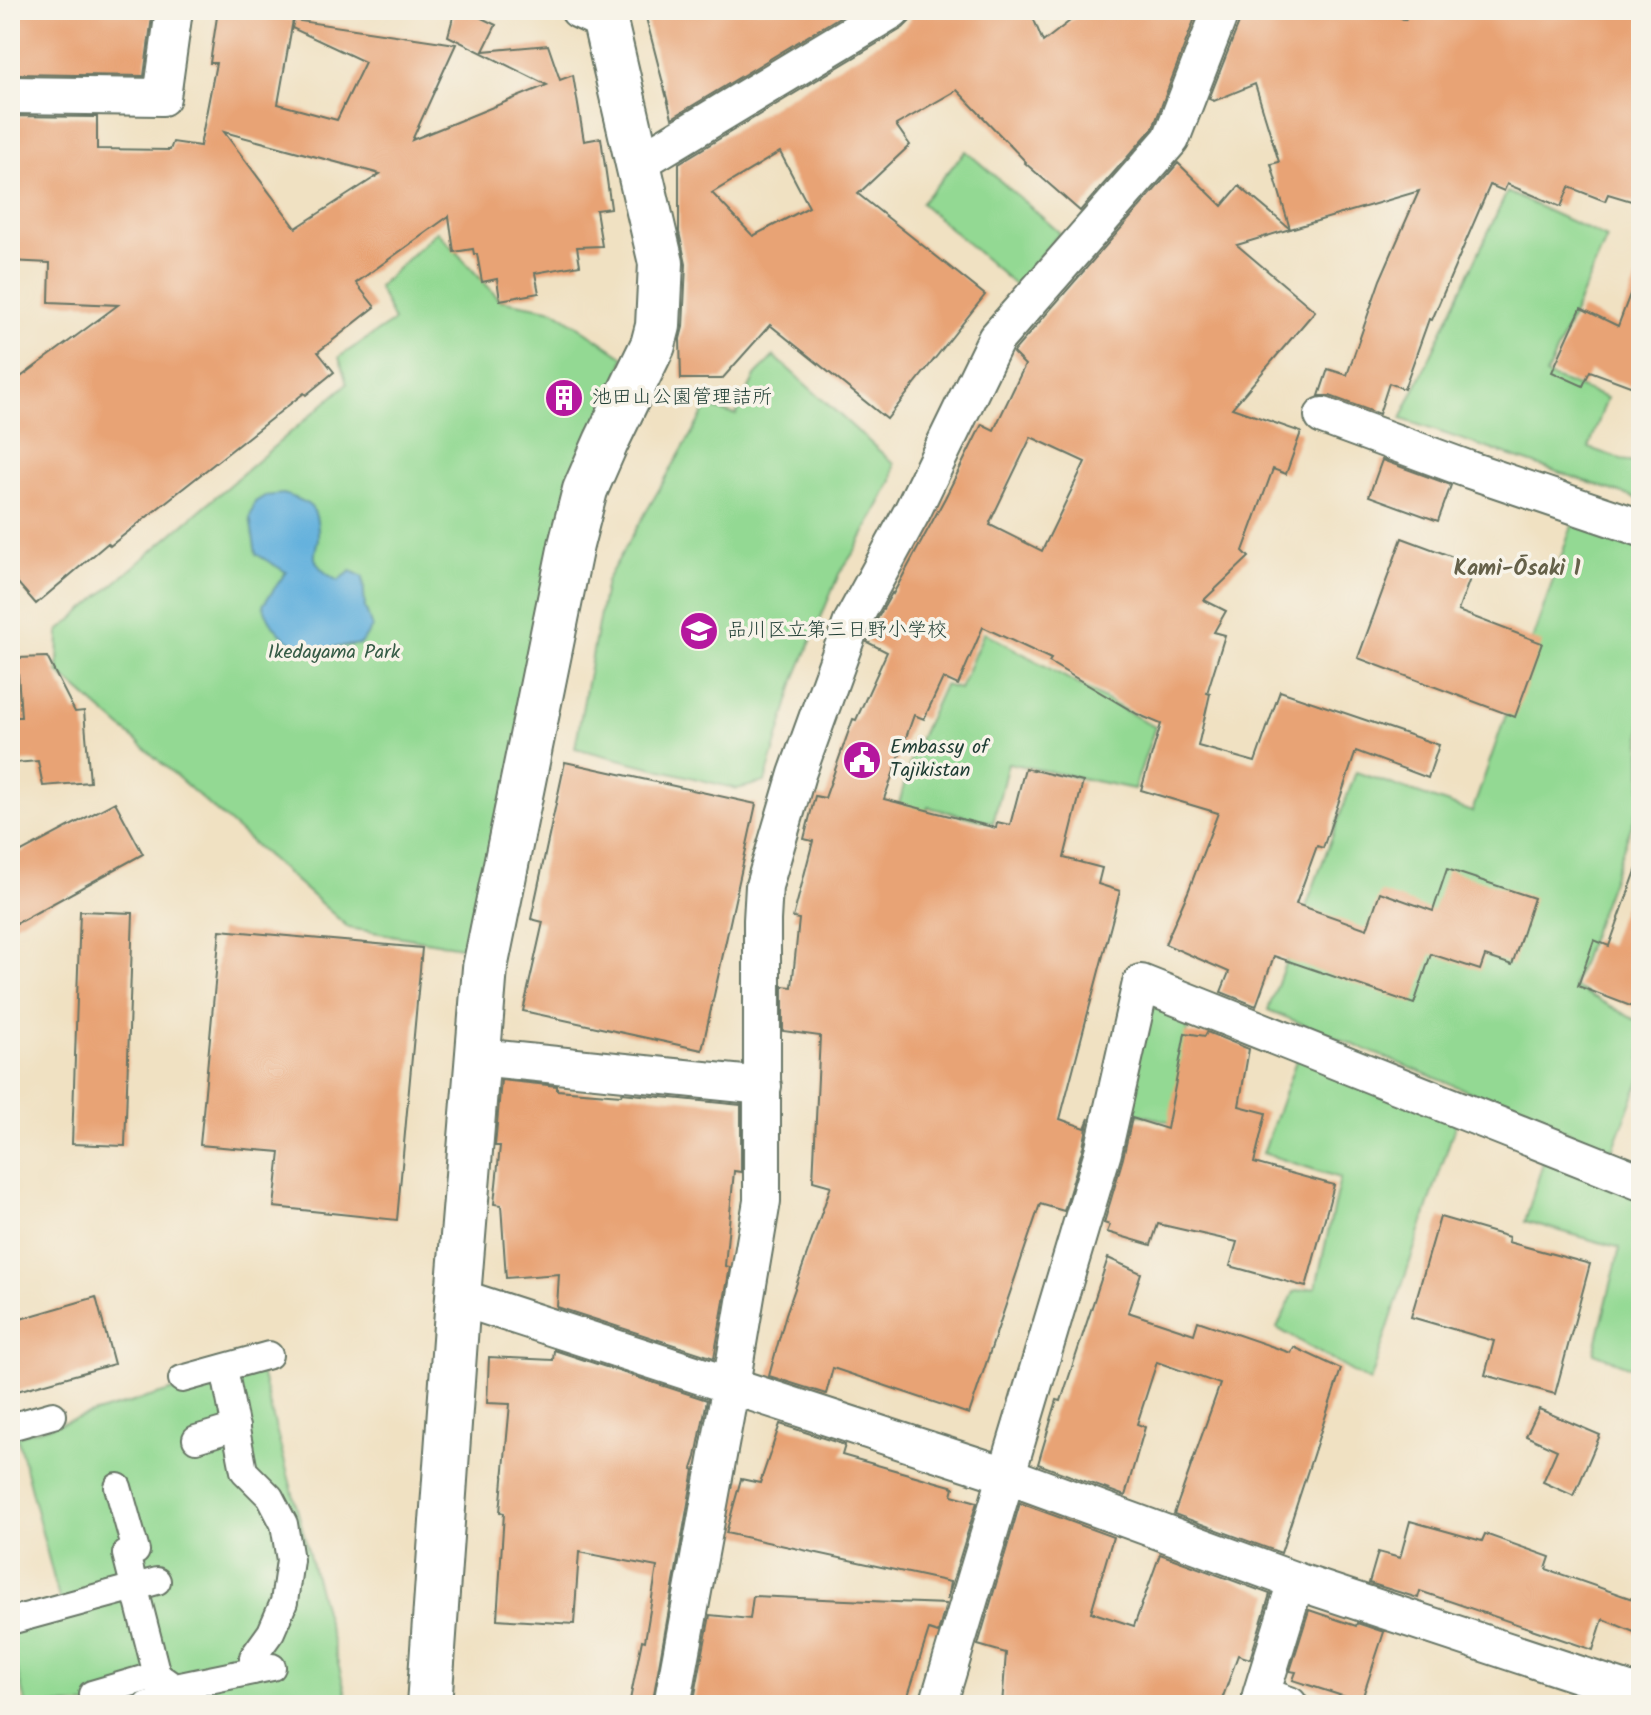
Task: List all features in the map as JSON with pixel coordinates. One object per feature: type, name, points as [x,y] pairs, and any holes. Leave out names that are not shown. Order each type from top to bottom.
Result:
[{"type":"street","points":[[10,95],[162,97],[174,10]]},
{"type":"street","points":[[638,163],[892,10]]},
{"type":"street","points":[[672,1705],[762,1201],[764,886],[797,774],[852,622],[912,512],[996,339],[1171,139],[1221,10]]},
{"type":"street","points":[[429,1705],[485,968],[571,545],[585,490],[653,345],[658,326],[661,263],[638,163],[592,16]]},
{"type":"street","points":[[1323,416],[1641,528]]},
{"type":"street","points":[[938,1705],[1103,1152],[1141,983],[1641,1182]]},
{"type":"street","points":[[478,1057],[763,1086]]},
{"type":"street","points":[[458,1297],[1006,1475],[1296,1581],[1641,1695]]},
{"type":"street","points":[[182,1379],[269,1355]]},
{"type":"street","points":[[147,1705],[161,1701],[161,1690],[263,1669],[253,1657],[271,1632],[284,1602],[290,1560],[284,1524],[270,1497],[244,1471],[224,1368]]},
{"type":"street","points":[[10,1427],[53,1415]]},
{"type":"street","points":[[196,1439],[236,1427]]},
{"type":"street","points":[[118,1487],[136,1551],[126,1554],[146,1584],[170,1689]]},
{"type":"street","points":[[1289,1705],[1261,1695],[1296,1581]]},
{"type":"street","points":[[10,1621],[146,1584]]},
{"type":"street","points":[[95,1705],[92,1694],[170,1689]]},
{"type":"green space","points":[[966,151],[1060,233],[1015,285],[921,203]]},
{"type":"green space","points":[[1507,192],[1607,238],[1546,375],[1607,398],[1589,448],[1641,466],[1641,500],[1401,419]]},
{"type":"green space","name":"Ikedayama Park","points":[[437,231],[500,300],[554,310],[624,357],[473,949],[349,928],[58,672],[59,631],[347,384],[339,357],[394,321],[378,287]]},
{"type":"green space","points":[[774,356],[894,464],[892,481],[839,574],[796,677],[765,782],[737,789],[575,748],[606,581],[707,407],[736,415],[755,376]]},
{"type":"green space","points":[[1575,517],[1641,542],[1641,800],[1573,986],[1641,1023],[1641,1078],[1613,1150],[1268,1010],[1356,772],[1472,812]]},
{"type":"green space","points":[[984,632],[1155,727],[1134,789],[1008,763],[993,823],[928,807],[904,902],[875,894],[912,755],[944,685],[960,689]]},
{"type":"green space","points":[[1149,1004],[1190,1019],[1171,1122],[1126,1111]]},
{"type":"green space","points":[[1298,1055],[1456,1123],[1370,1382],[1277,1328],[1294,1292],[1316,1287],[1340,1178],[1263,1153]]},
{"type":"green space","points":[[1545,1156],[1641,1198],[1641,1371],[1594,1353],[1620,1248],[1525,1221]]},
{"type":"green space","points":[[259,1365],[349,1705],[26,1705],[10,1634],[64,1618],[17,1436]]},
{"type":"water","points":[[283,494],[301,500],[315,513],[318,539],[315,558],[321,569],[338,581],[351,571],[363,577],[365,608],[372,627],[361,644],[329,648],[302,646],[290,641],[271,622],[263,605],[286,572],[256,554],[250,517],[255,502],[265,496]]},
{"type":"building","points":[[19,10],[153,10],[144,76],[10,74],[10,36],[16,35]]},
{"type":"building","points":[[218,10],[293,20],[278,104],[337,120],[365,62],[292,28],[294,20],[456,44],[412,140],[547,85],[448,36],[455,10],[465,10],[496,25],[483,51],[548,45],[560,80],[573,75],[584,141],[601,138],[611,208],[596,210],[602,246],[577,247],[580,265],[535,273],[539,293],[500,300],[497,279],[482,282],[477,254],[473,249],[454,252],[449,216],[356,283],[375,307],[318,352],[334,372],[110,546],[108,543],[36,604],[10,574],[10,385],[118,305],[49,302],[50,263],[10,261],[10,116],[97,117],[97,149],[170,150],[173,142],[200,146],[216,63],[210,63]],"holes":[[[224,132],[380,174],[296,228]]]},
{"type":"building","points":[[644,10],[851,10],[672,118]]},
{"type":"building","points":[[913,10],[1030,10],[1043,42],[1084,10],[1198,10],[1153,128],[1080,211],[1025,163],[957,90],[896,125],[910,145],[858,194],[985,295],[887,419],[770,325],[722,379],[681,379],[680,339],[686,264],[679,232],[679,163],[910,21]],"holes":[[[780,152],[809,207],[753,236],[712,193]]]},
{"type":"building","points":[[1242,10],[1386,10],[1405,20],[1411,10],[1641,10],[1641,204],[1608,194],[1605,201],[1569,187],[1561,207],[1507,184],[1504,191],[1490,185],[1432,320],[1429,319],[1404,389],[1389,383],[1379,414],[1330,396],[1319,396],[1328,369],[1347,375],[1380,280],[1419,191],[1290,229],[1271,164],[1279,162],[1255,84],[1214,101],[1209,99]]},
{"type":"building","points":[[1178,163],[1222,206],[1239,186],[1290,229],[1237,245],[1315,311],[1232,408],[1301,432],[1286,474],[1273,469],[1243,551],[1249,557],[1204,600],[1226,611],[1214,632],[1225,635],[1207,693],[1210,694],[1198,746],[1255,762],[1280,691],[1439,745],[1428,778],[1356,751],[1323,848],[1317,846],[1296,904],[1367,929],[1380,892],[1433,911],[1447,869],[1534,898],[1512,965],[1485,956],[1480,970],[1431,954],[1414,1004],[1274,956],[1256,1006],[1221,992],[1229,972],[1165,944],[1218,813],[1141,790],[1161,724],[1137,714],[1049,662],[1051,659],[983,627],[958,685],[943,678],[924,719],[914,715],[884,799],[996,828],[997,822],[1010,825],[1025,768],[1083,782],[1064,858],[1102,868],[1098,884],[1120,891],[1060,1119],[1085,1128],[1089,1118],[1064,1211],[1040,1204],[969,1414],[833,1368],[826,1394],[769,1376],[786,1314],[831,1186],[813,1181],[820,1036],[783,1031],[783,986],[792,987],[799,919],[793,918],[813,841],[804,839],[815,796],[825,798],[853,719],[856,720],[887,652],[867,642],[875,623],[945,498],[982,424],[994,430],[1025,365],[1013,353]],"holes":[[[1031,437],[1085,462],[1042,551],[990,525]]]},
{"type":"building","points":[[1638,273],[1641,273],[1641,390],[1590,371],[1583,386],[1552,372],[1581,308],[1618,326]]},
{"type":"building","points":[[1382,460],[1451,485],[1438,521],[1369,496]]},
{"type":"building","points":[[1402,538],[1475,565],[1458,611],[1542,643],[1515,717],[1358,658]]},
{"type":"building","points":[[47,657],[75,712],[84,711],[90,782],[43,786],[38,761],[15,763],[11,717],[21,717],[17,658]]},
{"type":"building","points":[[565,762],[756,804],[702,1050],[523,1011],[543,922],[531,919]]},
{"type":"building","points":[[115,802],[143,854],[10,927],[10,858]]},
{"type":"building","points":[[1637,868],[1641,868],[1641,1010],[1578,986],[1594,940],[1609,946]]},
{"type":"building","points":[[80,911],[133,913],[125,1146],[72,1144]]},
{"type":"building","points":[[220,930],[422,948],[397,1220],[274,1207],[280,1152],[200,1145]]},
{"type":"building","points":[[1207,1032],[1249,1049],[1239,1106],[1266,1113],[1254,1163],[1334,1185],[1306,1287],[1230,1266],[1237,1242],[1158,1224],[1151,1245],[1107,1232],[1110,1225],[1104,1223],[1132,1118],[1167,1129],[1185,1033],[1205,1036]]},
{"type":"building","points":[[501,1080],[557,1086],[557,1090],[741,1105],[741,1172],[734,1171],[725,1266],[730,1267],[714,1358],[557,1307],[559,1274],[506,1278],[501,1205],[494,1204],[500,1146],[495,1146]]},
{"type":"building","points":[[1440,1217],[1509,1237],[1508,1242],[1590,1264],[1555,1394],[1485,1375],[1494,1341],[1411,1317]]},
{"type":"building","points":[[1108,1258],[1141,1273],[1128,1312],[1194,1334],[1198,1321],[1291,1353],[1294,1347],[1341,1369],[1281,1553],[1174,1514],[1220,1384],[1157,1362],[1137,1424],[1145,1427],[1125,1496],[1038,1464],[1057,1400],[1061,1401]]},
{"type":"building","points":[[96,1297],[114,1364],[10,1393],[10,1322]]},
{"type":"building","points":[[554,1350],[707,1400],[692,1469],[652,1705],[629,1705],[642,1640],[645,1641],[657,1567],[579,1552],[574,1624],[497,1619],[504,1513],[500,1512],[510,1404],[487,1403],[489,1357],[553,1360]]},
{"type":"building","points":[[1539,1409],[1600,1435],[1574,1496],[1543,1482],[1557,1450],[1526,1436]]},
{"type":"building","points":[[780,1424],[845,1445],[842,1455],[954,1487],[952,1495],[977,1502],[947,1600],[950,1582],[726,1533],[741,1479],[760,1483]]},
{"type":"building","points":[[1020,1503],[1113,1537],[1091,1612],[1134,1626],[1160,1554],[1270,1594],[1250,1659],[1238,1655],[1220,1705],[1002,1705],[1006,1653],[978,1645]]},
{"type":"building","points":[[1410,1521],[1482,1541],[1485,1534],[1550,1557],[1546,1569],[1641,1602],[1641,1635],[1603,1619],[1593,1650],[1420,1591],[1418,1598],[1369,1583],[1378,1552],[1400,1558]]},
{"type":"building","points":[[753,1596],[946,1604],[938,1633],[929,1630],[905,1705],[693,1705],[710,1615],[750,1619]]},
{"type":"building","points":[[1309,1610],[1384,1632],[1361,1702],[1293,1680],[1296,1672],[1290,1671]]},
{"type":"place","name":"池田山公園管理詰所","points":[[564,398]]},
{"type":"place","name":"品川区立第三日野小学校","points":[[699,631]]},
{"type":"place","name":"Embassy of Tajikistan","points":[[862,760]]},
{"type":"district","name":"Kami-Ōsaki 1","points":[[1517,569]]}]
